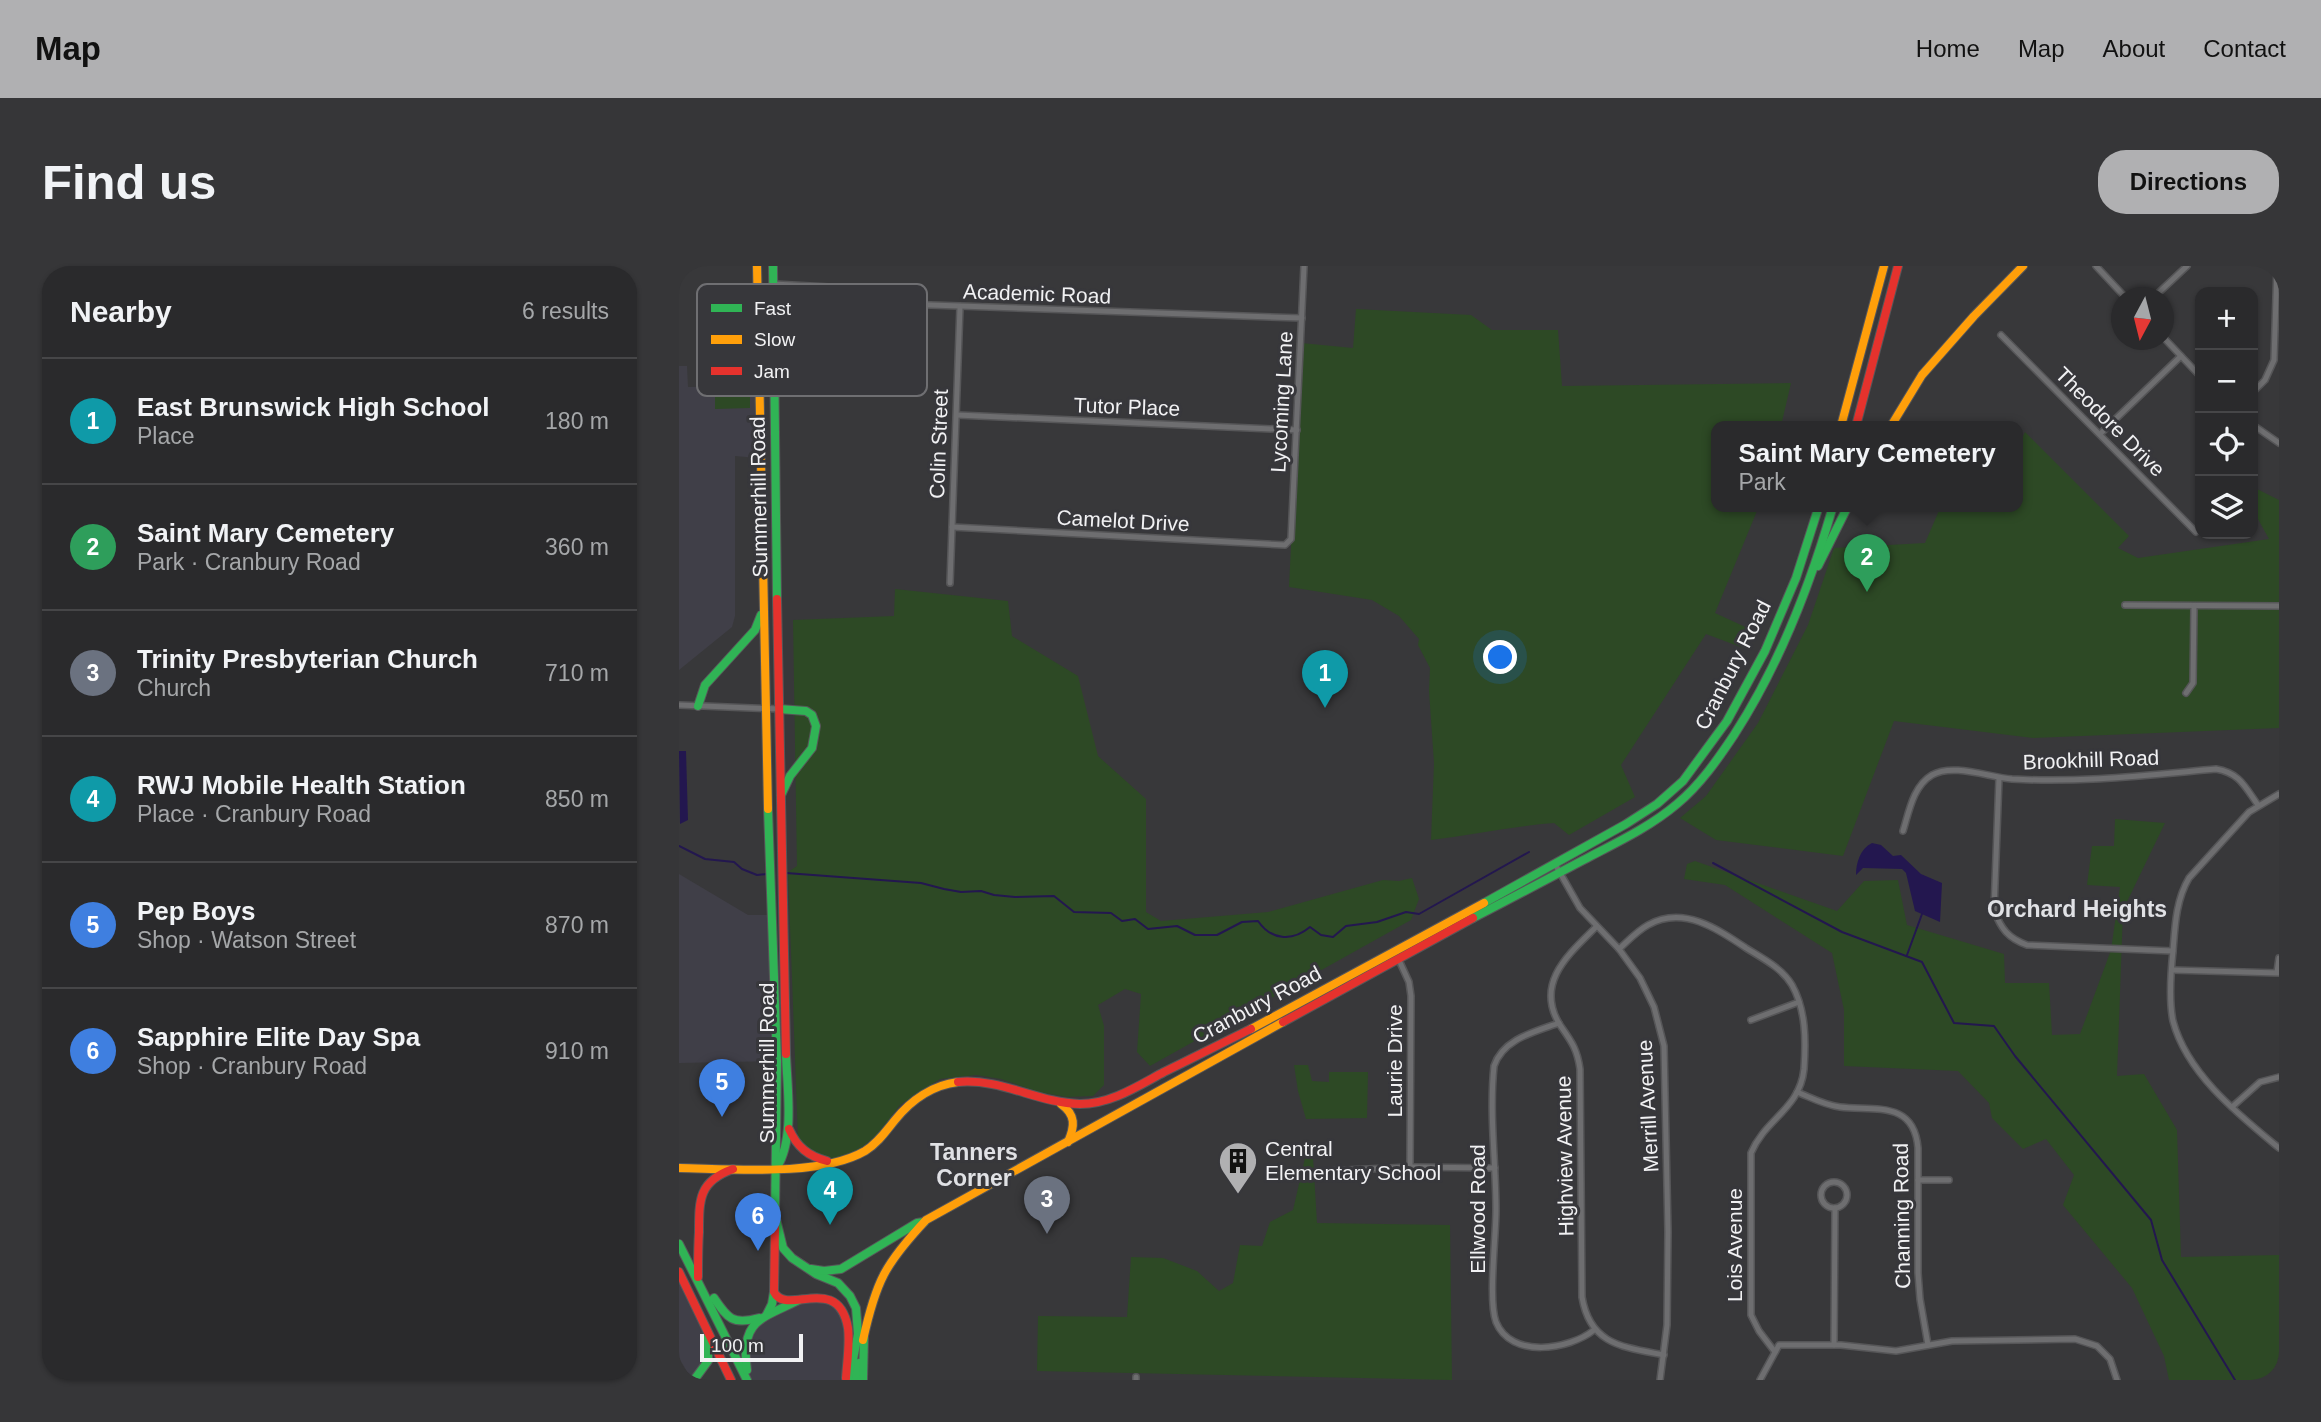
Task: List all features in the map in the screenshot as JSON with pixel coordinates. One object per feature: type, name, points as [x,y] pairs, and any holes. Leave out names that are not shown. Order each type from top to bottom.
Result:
[{"type":"main road","name":"Summerhill Road","points":[[757,266],[757,284]]},
{"type":"main road","name":"Summerhill Road","points":[[773,266],[774,284]]},
{"type":"main road","points":[[1842,421],[1884,266]]},
{"type":"main road","points":[[1857,421],[1898,266]]},
{"type":"main road","points":[[1895,421],[1922,375],[2023,266]]},
{"type":"main road","name":"Summerhill Road","points":[[760,396],[765,709],[777,1060],[777,1167]]},
{"type":"main road","name":"Summerhill Road","points":[[775,396],[780,798],[788,1128],[783,1156],[777,1167]]},
{"type":"main road","points":[[1861,409],[1864,421]]},
{"type":"main road","name":"Cranbury Road","points":[[679,1168],[733,1169],[834,1163],[864,1152],[883,1136],[901,1112],[923,1094],[951,1083],[989,1083],[1059,1102],[1080,1104],[1112,1098],[1225,1042],[1555,864],[1655,805],[1680,784],[1707,752],[1730,717],[1775,628],[1818,512]]},
{"type":"main road","name":"Cranbury Road","points":[[856,1380],[873,1295],[880,1278],[889,1261],[924,1222],[1398,957],[1644,828],[1680,803],[1709,771],[1743,722],[1803,597],[1831,512]]},
{"type":"main road","points":[[1803,597],[1845,512]]},
{"type":"main road","points":[[698,706],[712,674],[755,630],[764,608]]},
{"type":"main road","points":[[779,709],[806,711],[812,715],[815,726],[812,748],[790,776],[780,798]]},
{"type":"main road","points":[[1059,1102],[1074,1115],[1075,1123],[1068,1142]]},
{"type":"main road","points":[[788,1128],[795,1144],[805,1153],[834,1163]]},
{"type":"main road","points":[[748,1380],[743,1345],[751,1328],[772,1304],[774,1292],[777,1167]]},
{"type":"main road","points":[[698,1280],[699,1202],[702,1191],[718,1174],[733,1169]]},
{"type":"main road","points":[[775,1215],[783,1248],[805,1268],[838,1283],[850,1296],[856,1308],[858,1334],[847,1380]]},
{"type":"main road","points":[[805,1268],[824,1271],[841,1269],[916,1223],[924,1222]]},
{"type":"main road","points":[[679,1244],[748,1380]]},
{"type":"main road","points":[[679,1272],[731,1380]]},
{"type":"main road","points":[[704,1292],[715,1298],[725,1316],[735,1322],[774,1313],[799,1300]]},
{"type":"main road","points":[[774,1292],[776,1298],[786,1303],[811,1296],[823,1298],[841,1309],[847,1321],[847,1380]]},
{"type":"main road","points":[[694,1380],[710,1356],[709,1331]]},
{"type":"main road","points":[[863,1380],[864,1335]]},
{"type":"street","name":"Lycoming Lane","points":[[1291,539],[1304,266]]},
{"type":"street","points":[[2096,266],[2116,287]]},
{"type":"street","points":[[2165,287],[2187,266]]},
{"type":"street","points":[[2258,387],[2265,380],[2274,360],[2277,266]]},
{"type":"street","name":"Academic Road","points":[[927,305],[1302,318]]},
{"type":"street","name":"Colin Street","points":[[950,583],[960,307]]},
{"type":"street","name":"Theodore Drive","points":[[2001,335],[2195,531]]},
{"type":"street","points":[[2174,348],[2195,371]]},
{"type":"street","points":[[2100,434],[2181,356]]},
{"type":"street","name":"Tutor Place","points":[[957,415],[1297,429]]},
{"type":"street","points":[[2258,428],[2279,443]]},
{"type":"street","name":"Camelot Drive","points":[[952,527],[1285,545],[1291,539]]},
{"type":"street","points":[[2125,606],[2279,606]]},
{"type":"street","points":[[2186,693],[2193,683],[2194,606]]},
{"type":"street","points":[[679,705],[779,709]]},
{"type":"street","name":"Brookhill Road","points":[[1903,831],[1916,792],[1932,775],[1958,770],[1999,778],[2081,780],[2216,769],[2229,771],[2238,777],[2258,805]]},
{"type":"street","points":[[1999,778],[1994,910],[2000,927],[2014,940],[2027,944],[2173,951]]},
{"type":"street","points":[[2279,794],[2249,811],[2189,878],[2182,890],[2176,917],[2172,970],[2172,1015],[2184,1046],[2200,1072],[2232,1107],[2279,1148]]},
{"type":"street","name":"Merrill Avenue","points":[[1555,864],[1580,908],[1619,949],[1640,978],[1660,1026],[1666,1060],[1668,1245],[1667,1325],[1660,1380]]},
{"type":"street","name":"Lois Avenue","points":[[1619,949],[1650,923],[1671,918],[1699,921],[1712,926],[1774,966],[1790,982],[1799,1002],[1805,1032],[1804,1070],[1797,1092],[1785,1111],[1761,1133],[1751,1153],[1751,1315],[1775,1352]]},
{"type":"street","name":"Highview Avenue","points":[[1594,1330],[1584,1309],[1582,1297],[1580,1069],[1578,1054],[1572,1040],[1559,1023],[1551,1001],[1557,971],[1565,957],[1597,927]]},
{"type":"street","name":"Laurie Drive","points":[[1398,957],[1409,982],[1411,996],[1410,1167]]},
{"type":"street","points":[[2172,970],[2278,972],[2279,958]]},
{"type":"street","points":[[1751,1020],[1799,1002]]},
{"type":"street","name":"Ellwood Road","points":[[1559,1023],[1511,1043],[1496,1060],[1493,1074],[1493,1309],[1497,1324],[1511,1340],[1519,1344],[1560,1346],[1575,1342],[1594,1330]]},
{"type":"street","points":[[2232,1107],[2260,1082],[2279,1077]]},
{"type":"street","name":"Channing Road","points":[[1797,1092],[1828,1104],[1884,1109],[1900,1114],[1911,1125],[1918,1140],[1920,1299],[1928,1345]]},
{"type":"street","points":[[1327,1171],[1410,1167],[1495,1168]]},
{"type":"street","points":[[1918,1180],[1949,1180]]},
{"type":"street","points":[[1832,1183],[1840,1184],[1847,1194],[1845,1201],[1835,1208],[1827,1206],[1822,1199],[1825,1187],[1832,1183]]},
{"type":"street","points":[[1834,1345],[1835,1208]]},
{"type":"street","points":[[1594,1330],[1622,1346],[1664,1355]]},
{"type":"street","points":[[1760,1380],[1779,1345],[1834,1345],[1896,1351],[1952,1341],[2075,1339],[2097,1346],[2110,1359],[2117,1380]]},
{"type":"shaded area","points":[[679,366],[687,366],[688,387],[697,387],[697,396],[756,396],[757,458],[735,456],[735,616],[732,627],[679,670]]},
{"type":"shaded area","points":[[679,751],[686,751],[688,820],[680,824]]},
{"type":"shaded area","points":[[1872,843],[1881,845],[1893,856],[1901,855],[1921,874],[1942,883],[1940,922],[1915,911],[1906,873],[1902,869],[1863,868],[1856,875],[1859,857]]},
{"type":"shaded area","points":[[679,874],[748,915],[771,915],[777,1061],[679,1063]]},
{"type":"shaded area","points":[[679,1272],[710,1347],[692,1380],[679,1358]]},
{"type":"shaded area","points":[[823,1298],[847,1321],[845,1380],[749,1380],[745,1338],[751,1328],[799,1300]]},
{"type":"green space","points":[[1356,309],[1471,315],[1492,330],[1558,330],[1562,386],[1791,383],[1782,421],[1711,421],[1711,512],[1757,512],[1715,613],[1754,631],[1746,649],[1706,634],[1621,765],[1635,797],[1569,835],[1554,823],[1431,840],[1434,763],[1430,668],[1418,645],[1419,639],[1399,616],[1372,600],[1289,587],[1301,343],[1353,348]]},
{"type":"green space","points":[[750,396],[750,408],[715,409],[715,397]]},
{"type":"green space","points":[[2025,432],[2129,536],[2118,548],[2138,558],[2269,539],[2258,519],[2258,490],[2279,500],[2279,728],[2033,738],[1894,721],[1843,856],[1716,840],[1680,818],[1706,796],[1758,723],[1808,625],[1834,548],[1925,543],[1938,512],[2023,512]]},
{"type":"green space","points":[[895,589],[1008,601],[1012,636],[1078,676],[1098,756],[1146,799],[1146,912],[1161,921],[1268,912],[1383,880],[1412,878],[1419,899],[1411,920],[1150,1066],[1137,1052],[1141,994],[1125,989],[1098,1005],[1104,1026],[1104,1085],[1093,1096],[1067,1097],[1039,1092],[1001,1079],[976,1075],[940,1079],[900,1105],[878,1134],[860,1149],[833,1160],[810,1151],[798,1138],[788,872],[797,866],[793,620],[894,616]]},
{"type":"green space","points":[[2115,819],[2165,823],[2123,910],[2117,1076],[2144,1074],[2177,1130],[2181,1257],[2279,1255],[2279,1380],[2169,1380],[2164,1356],[2132,1288],[2063,1205],[2074,1175],[2046,1139],[2023,1149],[1992,1118],[1989,1103],[1958,1071],[1844,1066],[1844,1010],[1832,953],[1725,885],[1684,879],[1687,864],[1695,861],[1837,911],[1864,881],[1898,880],[1907,925],[2004,954],[2005,983],[2049,983],[2052,1035],[2080,1034],[2111,950],[2120,887],[2087,885],[2092,846],[2114,846]]},
{"type":"green space","points":[[1294,1065],[1308,1065],[1312,1081],[1329,1082],[1329,1072],[1368,1072],[1367,1118],[1306,1119]]},
{"type":"green space","points":[[1313,1157],[1317,1223],[1450,1225],[1452,1380],[1037,1371],[1038,1316],[1127,1317],[1131,1257],[1163,1258],[1197,1271],[1219,1291],[1233,1283],[1240,1245],[1262,1246],[1270,1222],[1293,1210],[1305,1158]]},
{"type":"waterway","points":[[679,846],[705,859],[734,862],[742,869],[757,875],[767,874]]},
{"type":"waterway","points":[[786,873],[921,883],[961,892],[981,891],[1015,897],[1054,896],[1074,912],[1111,913],[1122,921],[1135,919],[1148,929],[1177,926],[1195,935],[1217,935],[1242,922],[1258,921],[1269,932],[1282,937],[1296,935],[1310,927],[1321,935],[1333,937],[1346,926],[1377,922],[1406,912],[1419,914],[1529,852]]},
{"type":"waterway","points":[[1713,863],[1842,932],[1922,962],[1954,1023],[1994,1026],[2015,1056],[2151,1220],[2162,1260],[2235,1380]]},
{"type":"waterway","points":[[1907,955],[1922,914]]},
{"type":"traffic: fast","points":[[773,266],[773,284]]},
{"type":"traffic: fast","points":[[775,396],[777,599]]},
{"type":"traffic: fast","points":[[1484,903],[1626,824],[1657,804],[1683,781],[1727,721],[1765,651],[1796,578],[1817,512]]},
{"type":"traffic: fast","points":[[1473,918],[1646,826],[1677,804],[1701,780],[1734,735],[1766,681],[1804,595],[1831,512]]},
{"type":"traffic: fast","points":[[1818,566],[1845,512]]},
{"type":"traffic: fast","points":[[698,706],[705,685],[755,630],[761,615]]},
{"type":"traffic: fast","points":[[779,709],[806,711],[812,715],[816,726],[812,748],[790,776],[781,795]]},
{"type":"traffic: fast","points":[[768,809],[777,1061],[775,1215],[783,1248],[792,1258],[816,1274],[838,1283],[850,1296],[856,1308],[858,1334],[849,1380]]},
{"type":"traffic: fast","points":[[777,1167],[783,1155],[788,1127],[786,1054]]},
{"type":"traffic: fast","points":[[811,1269],[841,1269],[917,1223],[924,1222]]},
{"type":"traffic: fast","points":[[679,1244],[747,1380]]},
{"type":"traffic: fast","points":[[767,1314],[774,1292]]},
{"type":"traffic: fast","points":[[714,1298],[732,1318],[743,1321],[759,1318]]},
{"type":"traffic: fast","points":[[747,1370],[746,1354],[750,1331],[773,1312],[799,1300]]},
{"type":"traffic: fast","points":[[863,1380],[864,1335]]},
{"type":"traffic: fast","points":[[694,1380],[708,1361],[708,1337]]},
{"type":"traffic: fast","points":[[856,1380],[859,1363]]},
{"type":"traffic: slow","points":[[757,266],[757,284]]},
{"type":"traffic: slow","points":[[1842,421],[1884,266]]},
{"type":"traffic: slow","points":[[1894,421],[1922,375],[2023,266]]},
{"type":"traffic: slow","points":[[760,396],[768,809]]},
{"type":"traffic: slow","points":[[1251,1029],[1484,903]]},
{"type":"traffic: slow","points":[[863,1340],[884,1274],[926,1220],[1283,1022]]},
{"type":"traffic: slow","points":[[679,1168],[775,1170],[824,1165],[846,1159],[874,1144],[915,1100],[940,1086],[958,1082]]},
{"type":"traffic: slow","points":[[1061,1104],[1073,1121],[1068,1142]]},
{"type":"traffic: jam","points":[[1857,421],[1898,266]]},
{"type":"traffic: jam","points":[[777,599],[786,1054]]},
{"type":"traffic: jam","points":[[1283,1022],[1473,918]]},
{"type":"traffic: jam","points":[[958,1082],[989,1084],[1064,1103],[1103,1101],[1251,1029]]},
{"type":"traffic: jam","points":[[789,1129],[804,1150],[827,1161]]},
{"type":"traffic: jam","points":[[698,1277],[703,1193],[713,1179],[733,1169]]},
{"type":"traffic: jam","points":[[775,1228],[774,1292],[780,1298],[789,1300],[812,1298],[834,1302],[842,1311],[849,1334],[846,1378]]},
{"type":"traffic: jam","points":[[679,1272],[731,1380]]},
{"type":"place","name":"Saint Mary Cemetery","points":[[1867,592]]},
{"type":"place","name":"East Brunswick High School","points":[[1325,708]]},
{"type":"place","name":"Pep Boys","points":[[722,1117]]},
{"type":"place","name":"Central Elementary School","points":[[1238,1195]]},
{"type":"place","name":"RWJ Mobile Health Station","points":[[830,1225]]},
{"type":"place","name":"Trinity Presbyterian Church","points":[[1047,1234]]},
{"type":"place","name":"Sapphire Elite Day Spa","points":[[758,1251]]},
{"type":"district","name":"Orchard Heights","points":[[2077,909]]},
{"type":"district","name":"Tanners Corner","points":[[974,1165]]}]
